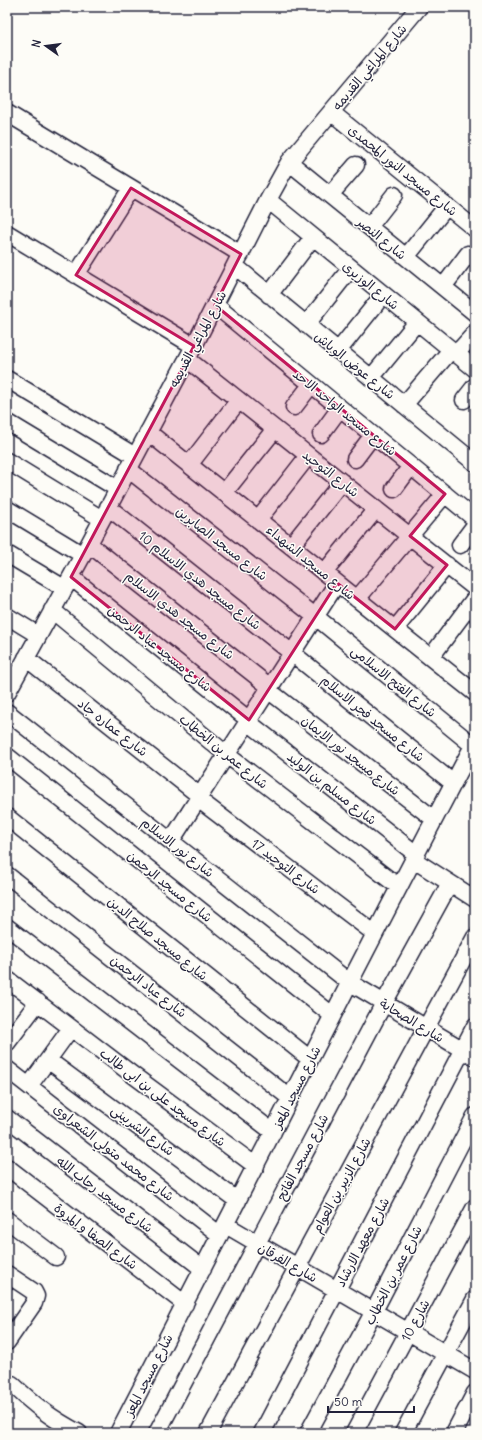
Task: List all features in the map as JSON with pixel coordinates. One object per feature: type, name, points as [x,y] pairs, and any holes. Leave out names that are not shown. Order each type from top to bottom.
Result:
[{"type":"street","name":"شارع المراغي القديمه","points":[[10,682],[26,658],[86,550],[289,162],[419,7]]},
{"type":"street","name":"شارع مسجد النور المحمدى","points":[[331,112],[475,229]]},
{"type":"street","name":"شارع عوض الوياش","points":[[7,113],[131,188],[238,260],[269,295],[475,463]]},
{"type":"street","name":"شارع النصر","points":[[289,162],[475,313]]},
{"type":"street","points":[[330,195],[356,165]]},
{"type":"street","points":[[76,275],[131,188]]},
{"type":"street","points":[[369,227],[394,195]]},
{"type":"street","name":"شارع الوزيرى","points":[[268,200],[475,369]]},
{"type":"street","points":[[406,257],[447,206]]},
{"type":"street","name":"شارع التوحيد","points":[[7,233],[76,275],[190,352],[239,400],[475,588]]},
{"type":"street","points":[[269,295],[313,237]]},
{"type":"street","points":[[443,287],[468,254]]},
{"type":"street","points":[[306,325],[351,268]]},
{"type":"street","points":[[338,351],[383,295]]},
{"type":"street","name":"شارع مسجد الواحد الاحد","points":[[215,305],[475,518]]},
{"type":"street","points":[[371,378],[417,322]]},
{"type":"street","points":[[404,405],[454,352],[475,333]]},
{"type":"street","name":"شارع مسجد الصابرين","points":[[7,379],[132,463],[316,617]]},
{"type":"street","points":[[294,407],[311,385]]},
{"type":"street","points":[[464,400],[475,386]]},
{"type":"street","points":[[189,465],[239,400]]},
{"type":"street","points":[[322,434],[340,408]]},
{"type":"street","points":[[7,422],[118,489]]},
{"type":"street","points":[[224,493],[275,429]]},
{"type":"street","name":"شارع مسجد الشهداء","points":[[148,432],[475,693]]},
{"type":"street","points":[[356,460],[373,435]]},
{"type":"street","points":[[258,520],[308,456]]},
{"type":"street","name":"شارع مسجد هدي الاسلام 10","points":[[7,461],[105,513],[292,653]]},
{"type":"street","points":[[394,489],[410,466]]},
{"type":"street","points":[[291,546],[342,482]]},
{"type":"street","points":[[357,599],[445,494]]},
{"type":"street","name":"شارع مسجد هدي الاسلام","points":[[7,509],[86,550],[269,688]]},
{"type":"street","points":[[324,573],[376,509]]},
{"type":"street","points":[[460,545],[475,525]]},
{"type":"street","name":"شارع مسجد عباد الرحمن","points":[[7,554],[68,583],[249,721]]},
{"type":"street","points":[[395,629],[447,565]]},
{"type":"street","points":[[171,841],[337,583]]},
{"type":"street","points":[[431,657],[475,598]]},
{"type":"street","name":"شارع عمر بن الخطاب","points":[[52,610],[227,755],[399,887]]},
{"type":"street","points":[[7,616],[38,635]]},
{"type":"street","name":"شارع الفتح الاسلامى","points":[[316,617],[474,745]]},
{"type":"street","name":"شارع مسجد فجر الاسلام","points":[[292,653],[453,783]]},
{"type":"street","name":"شارع عماره جاد","points":[[26,658],[199,798]]},
{"type":"street","name":"شارع مسجد نور الايمان","points":[[269,688],[434,819]]},
{"type":"street","name":"شارع نور الاسلام","points":[[7,712],[349,982]]},
{"type":"street","name":"شارع مسلم بن الوليد","points":[[249,721],[415,857],[450,883],[475,899]]},
{"type":"street","name":"شارع مسجد المعز","points":[[118,1433],[374,933],[474,745]]},
{"type":"street","name":"شارع مسجد الرحمن","points":[[7,756],[332,1015]]},
{"type":"street","name":"شارع التوحيد 17","points":[[199,798],[374,933]]},
{"type":"street","name":"شارع مسجد صلاح الدين","points":[[7,817],[310,1059]]},
{"type":"street","name":"شارع عباد الرحمن","points":[[7,875],[290,1098]]},
{"type":"street","name":"شارع مسجد الفاتح","points":[[157,1433],[384,1003],[450,883]]},
{"type":"street","points":[[7,927],[273,1132]]},
{"type":"street","name":"شارع الزبير بن العوام","points":[[208,1433],[296,1266],[475,937]]},
{"type":"street","name":"شارع مسجد على بن ابى طالب","points":[[8,982],[38,1002],[256,1166]]},
{"type":"street","name":"شارع الصحابة","points":[[349,982],[469,1054]]},
{"type":"street","points":[[7,1043],[38,1002]]},
{"type":"street","name":"شارع معهد الارشاد","points":[[262,1433],[337,1290],[469,1054],[475,1026]]},
{"type":"street","points":[[28,1086],[71,1028]]},
{"type":"street","name":"شارع الشربينى","points":[[48,1060],[238,1201]]},
{"type":"street","name":"شارع محمد متولي الشعراوى","points":[[7,1069],[223,1230]]},
{"type":"street","name":"شارع عمر بن الخطاب","points":[[308,1433],[374,1312],[475,1116]]},
{"type":"street","name":"شارع مسجد رحاب الله","points":[[7,1118],[203,1269]]},
{"type":"street","name":"شارع الصفا و المروة","points":[[7,1167],[185,1304]]},
{"type":"street","name":"شارع 10","points":[[354,1433],[475,1207]]},
{"type":"street","points":[[7,1220],[56,1257]]},
{"type":"street","name":"شارع الفرقان","points":[[223,1230],[257,1243],[475,1371]]},
{"type":"street","points":[[7,1274],[34,1292],[36,1296],[36,1301],[7,1342]]},
{"type":"street","points":[[404,1433],[475,1299]]},
{"type":"street","points":[[12,1384],[33,1404],[57,1421],[79,1433]]},
{"type":"street","points":[[454,1433],[475,1393]]},
{"type":"highlighted area","points":[[131,188],[241,254],[215,305],[445,494],[410,536],[447,565],[395,629],[337,583],[249,720],[71,577],[194,346],[76,275]]}]
